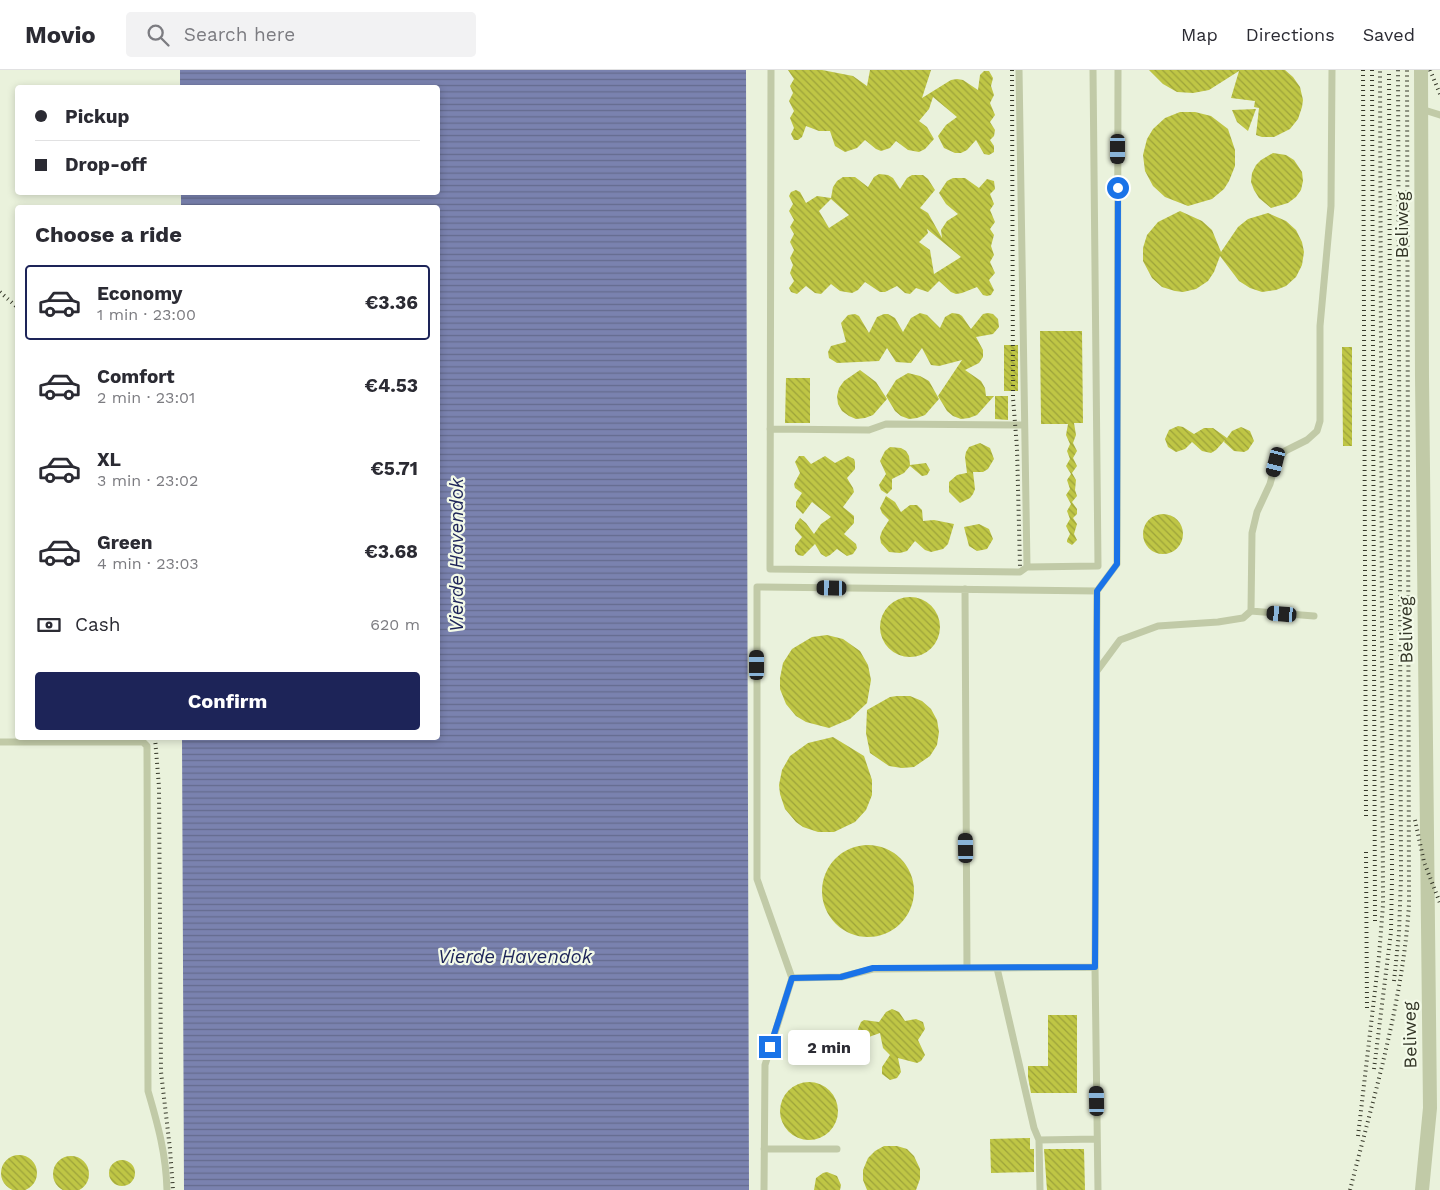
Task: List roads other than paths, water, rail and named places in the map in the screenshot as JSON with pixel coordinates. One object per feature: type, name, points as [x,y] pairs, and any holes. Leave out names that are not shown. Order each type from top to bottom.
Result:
[{"type":"street","name":"Beliweg","points":[[1420,70],[1430,1098],[1422,1190]]},
{"type":"lane","points":[[771,70],[770,568],[1020,572],[1027,567],[1098,566],[1093,70]]},
{"type":"lane","points":[[1019,70],[1027,567]]},
{"type":"lane","points":[[1098,1190],[1095,967],[1097,591],[1117,564],[1118,70]]},
{"type":"lane","points":[[1251,611],[1252,533],[1257,512],[1270,484],[1276,462],[1285,451],[1307,440],[1317,431],[1320,421],[1320,326],[1331,206],[1332,70]]},
{"type":"lane","points":[[1420,109],[1440,115]]},
{"type":"lane","points":[[770,429],[869,430],[886,424],[1024,424]]},
{"type":"lane","points":[[764,1190],[765,1064],[792,978],[757,879],[757,587],[1097,591]]},
{"type":"lane","points":[[964,589],[967,968]]},
{"type":"lane","points":[[1097,671],[1120,640],[1158,626],[1218,622],[1243,618],[1251,611],[1314,616]]},
{"type":"lane","points":[[0,742],[143,742],[147,746],[148,1091],[162,1141],[166,1165],[166,1190]]},
{"type":"lane","points":[[792,978],[841,977],[873,968],[1095,967]]},
{"type":"lane","points":[[997,968],[1034,1128],[1039,1140],[1040,1190]]},
{"type":"lane","points":[[1039,1140],[1097,1139]]},
{"type":"lane","points":[[764,1149],[837,1149]]},
{"type":"water","name":"Vierde Havendok","points":[[180,70],[746,70],[749,1190],[184,1190],[182,740],[440,740],[440,205],[181,205],[181,195],[440,195],[440,85],[180,85]]},
{"type":"railway","points":[[1012,70],[1013,398],[1017,448],[1020,567]]},
{"type":"railway","points":[[1363,70],[1366,816]]},
{"type":"railway","points":[[1372,70],[1375,925]]},
{"type":"railway","points":[[1358,1136],[1379,956],[1383,905],[1380,70]]},
{"type":"railway","points":[[1374,1069],[1391,932],[1392,878],[1389,70]]},
{"type":"railway","points":[[1394,981],[1399,933],[1401,878],[1398,70]]},
{"type":"railway","points":[[1350,1190],[1378,1084],[1394,1013],[1406,941],[1409,904],[1407,70]]},
{"type":"railway","points":[[1430,70],[1440,94]]},
{"type":"railway","points":[[0,292],[15,305]]},
{"type":"railway","points":[[155,740],[159,787],[161,1072],[173,1190]]},
{"type":"railway","points":[[1415,820],[1424,862],[1440,903]]},
{"type":"railway","points":[[1366,852],[1367,1012]]}]
